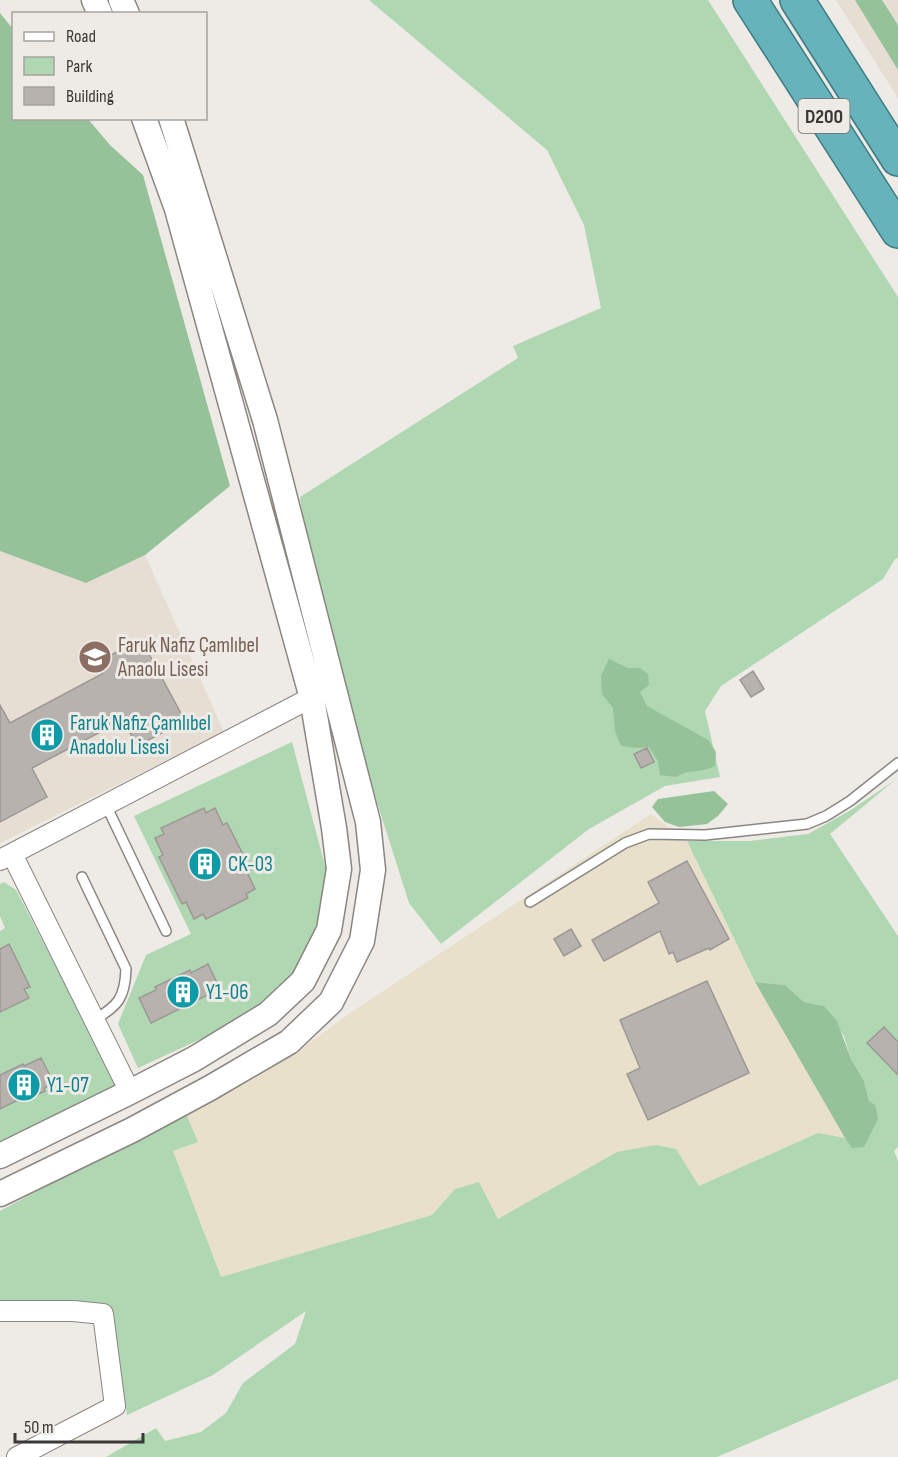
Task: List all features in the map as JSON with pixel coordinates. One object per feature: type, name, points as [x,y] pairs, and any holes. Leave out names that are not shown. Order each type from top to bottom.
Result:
[{"type":"highway","name":"D200","points":[[750,0],[898,231]]},
{"type":"highway","name":"D200","points":[[797,0],[898,159]]},
{"type":"street","points":[[0,1156],[194,1059],[268,1014],[303,981],[329,930],[339,869],[312,698],[180,221],[145,120]]},
{"type":"street","points":[[0,1194],[132,1130],[289,1042],[331,1002],[362,941],[373,870],[368,822],[265,420],[172,120]]},
{"type":"street","points":[[130,1092],[6,857],[333,687]]},
{"type":"street","points":[[0,1311],[73,1311],[103,1314],[115,1406],[16,1457]]},
{"type":"lane","points":[[530,902],[625,843],[650,834],[705,835],[807,824],[826,816],[850,801],[898,763]]},
{"type":"lane","points":[[106,805],[166,931]]},
{"type":"lane","points":[[82,877],[126,969],[126,985],[121,998],[114,1009],[94,1020]]},
{"type":"shaded area","points":[[836,0],[898,0],[898,98]]},
{"type":"shaded area","name":"Faruk Nafiz Çamlıbel Anaolu Lisesi","points":[[0,551],[86,583],[145,555],[224,732],[0,843]]},
{"type":"shaded area","points":[[651,814],[687,841],[755,982],[845,1138],[818,1133],[699,1186],[617,1152],[498,1220],[479,1182],[455,1189],[432,1215],[221,1277],[173,1151],[198,1142],[185,1111],[297,1052],[353,1011]]},
{"type":"green space","points":[[369,0],[708,0],[898,297],[898,558],[895,559],[883,579],[721,686],[705,711],[720,777],[665,786],[589,829],[441,944],[409,903],[376,799],[304,526],[300,497],[518,358],[513,346],[601,308],[584,225],[547,150]]},
{"type":"green space","points":[[855,0],[882,0],[898,25],[898,70]]},
{"type":"green space","points":[[0,13],[12,28],[12,120],[89,120],[110,145],[143,175],[230,486],[145,555],[86,583],[0,551]]},
{"type":"green space","points":[[609,659],[628,668],[640,668],[648,674],[649,685],[640,692],[647,706],[708,740],[716,752],[715,766],[676,777],[660,775],[658,761],[649,747],[621,746],[615,731],[613,708],[602,694],[601,676]]},
{"type":"green space","points":[[292,742],[327,873],[318,925],[294,978],[261,1011],[138,1068],[118,1024],[146,955],[191,934],[134,816]]},
{"type":"green space","points":[[895,780],[830,834],[898,936],[898,1042],[884,1027],[868,1043],[898,1075],[898,1147],[894,1151],[898,1161],[898,1379],[717,1457],[106,1457],[156,1428],[165,1441],[201,1432],[226,1413],[243,1383],[295,1344],[306,1311],[213,1375],[127,1415],[112,1310],[70,1306],[0,1310],[0,1211],[185,1111],[198,1142],[173,1151],[221,1277],[432,1215],[455,1189],[479,1182],[498,1219],[617,1152],[656,1145],[676,1149],[699,1186],[818,1133],[845,1138],[853,1148],[869,1101],[864,1081],[851,1059],[844,1036],[824,1006],[804,1002],[785,985],[755,982],[687,841],[750,841],[808,834],[851,810]]},
{"type":"green space","points":[[714,791],[728,804],[707,824],[679,827],[665,822],[652,807],[658,799]]},
{"type":"green space","points":[[4,882],[16,890],[118,1086],[0,1141],[0,931],[5,928],[0,916],[0,884]]},
{"type":"green space","points":[[755,982],[785,985],[804,1002],[824,1006],[837,1021],[851,1059],[864,1081],[869,1101],[875,1105],[878,1119],[864,1147],[852,1148],[845,1138]]},
{"type":"building","name":"Faruk Nafiz Çamlıbel Anadolu Lisesi","points":[[141,639],[185,721],[137,746],[123,720],[32,768],[47,797],[0,822],[0,705],[10,723],[102,674],[96,663]]},
{"type":"building","points":[[753,671],[764,689],[751,697],[740,680]]},
{"type":"building","points":[[647,748],[654,762],[641,768],[634,754]]},
{"type":"building","name":"CK-03","points":[[204,808],[206,813],[215,808],[223,825],[227,823],[251,870],[247,872],[255,889],[246,894],[248,898],[206,919],[203,914],[194,919],[186,902],[182,904],[159,857],[163,855],[155,838],[164,834],[161,828]]},
{"type":"building","points":[[687,861],[729,939],[710,950],[709,948],[677,962],[673,952],[669,954],[660,931],[604,961],[592,940],[659,903],[648,882]]},
{"type":"building","points":[[571,929],[581,946],[564,956],[554,939]]},
{"type":"building","points":[[9,944],[30,987],[24,989],[29,998],[0,1012],[0,949]]},
{"type":"building","name":"Y1-06","points":[[208,964],[220,989],[151,1023],[139,998],[156,990],[155,987]]},
{"type":"building","points":[[707,981],[749,1073],[648,1120],[627,1074],[640,1068],[620,1020]]},
{"type":"building","points":[[884,1027],[898,1042],[898,1075],[867,1043]]},
{"type":"building","name":"Y1-07","points":[[41,1058],[54,1083],[44,1088],[45,1091],[34,1096],[32,1093],[0,1109],[0,1075]]},
{"type":"place","name":"Faruk Nafiz Çamlıbel Anaolu Lisesi","points":[[95,657]]},
{"type":"place","name":"Faruk Nafiz Çamlıbel Anadolu Lisesi","points":[[47,735]]},
{"type":"place","name":"CK-03","points":[[205,864]]},
{"type":"place","name":"Y1-06","points":[[183,992]]},
{"type":"place","name":"Y1-07","points":[[24,1085]]}]
